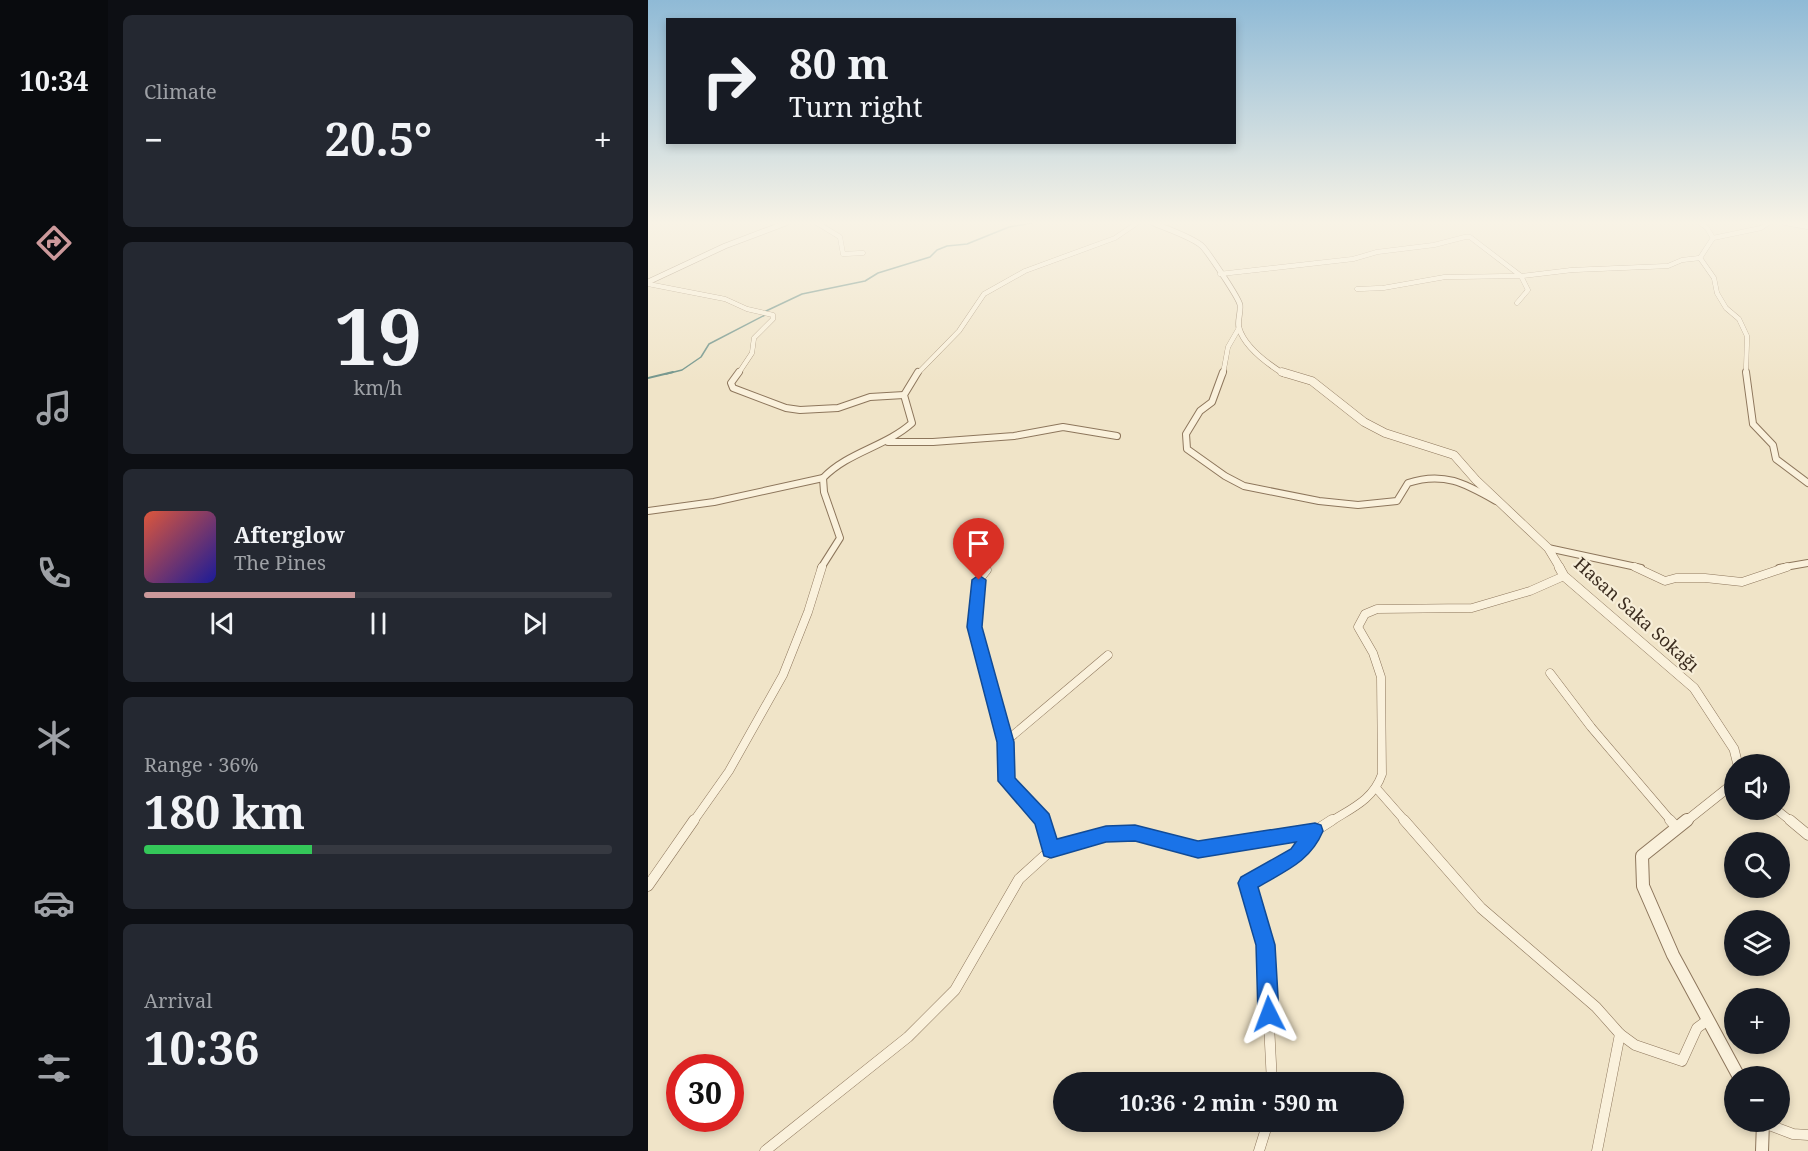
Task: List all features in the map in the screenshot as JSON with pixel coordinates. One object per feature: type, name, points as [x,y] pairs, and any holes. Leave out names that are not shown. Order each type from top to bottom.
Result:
[{"type":"street","points":[[649,285],[665,277]]},
{"type":"street","points":[[648,511],[675,510],[715,500],[745,497],[823,478],[832,466],[897,438],[912,423],[904,395],[914,377],[959,331],[987,291],[1014,277]]},
{"type":"street","points":[[1222,277],[1235,292],[1240,305],[1239,328],[1228,346],[1225,368],[1212,402],[1200,411],[1186,434],[1187,449],[1225,476],[1245,486],[1318,501],[1358,505],[1397,501],[1404,487],[1417,480],[1444,479],[1463,482],[1504,506]]},
{"type":"street","points":[[1357,289],[1383,288],[1445,277],[1467,277]]},
{"type":"street","points":[[1516,303],[1528,290],[1522,277]]},
{"type":"street","points":[[1713,277],[1717,293],[1726,308],[1739,319],[1747,336],[1746,372],[1753,424],[1773,445],[1776,459],[1808,483]]},
{"type":"street","points":[[649,285],[725,299],[747,309],[773,315],[773,319],[754,338],[752,353],[731,383],[733,388],[786,408],[800,410],[838,408],[870,397],[904,395]]},
{"type":"street","name":"Hasan Saka Sokağı","points":[[1239,328],[1247,342],[1267,363],[1285,374],[1312,381],[1364,422],[1386,433],[1454,455],[1548,548],[1564,576],[1694,688],[1735,754]]},
{"type":"street","points":[[888,442],[933,442],[1014,436],[1063,427],[1117,436]]},
{"type":"street","points":[[648,886],[729,771],[783,675],[808,612],[819,572],[840,538],[824,492],[823,478]]},
{"type":"street","points":[[1548,548],[1640,568],[1665,581],[1676,578],[1705,578],[1742,582],[1776,569],[1808,563]]},
{"type":"street","points":[[987,570],[979,580],[975,627],[1005,742],[1007,781],[1043,819],[1051,850]]},
{"type":"street","points":[[765,1151],[908,1037],[956,990],[1019,879],[1051,850],[1106,834],[1135,833],[1198,849],[1315,831],[1359,804],[1377,789],[1382,774],[1381,677],[1373,653],[1358,627],[1365,614],[1377,609],[1472,608],[1530,591],[1564,576]]},
{"type":"street","points":[[1005,742],[1108,655]]},
{"type":"street","points":[[1550,672],[1591,727],[1677,828]]},
{"type":"street","points":[[1377,789],[1481,908],[1596,1007],[1620,1034],[1635,1045],[1682,1061],[1697,1028],[1708,1020]]},
{"type":"street","points":[[1724,791],[1642,856],[1643,885],[1672,955],[1733,1066]]},
{"type":"street","points":[[1789,820],[1808,835]]},
{"type":"street","points":[[1271,1072],[1265,945],[1247,883],[1298,855],[1315,831]]},
{"type":"street","points":[[1597,1151],[1620,1034]]},
{"type":"street","points":[[1259,1151],[1265,1132]]},
{"type":"street","points":[[1762,1151],[1763,1132]]},
{"type":"street","points":[[1788,1132],[1808,1135]]},
{"type":"waterway","points":[[766,311],[802,294],[865,281],[872,277]]},
{"type":"waterway","points":[[666,374],[682,370],[701,357],[709,344],[765,315]]},
{"type":"waterway","points":[[648,378],[673,372]]},
{"type":"route","points":[[979,580],[975,627],[1005,742],[1007,781],[1043,819],[1051,850],[1106,834],[1135,833],[1198,849],[1315,831],[1298,855],[1247,883],[1265,945],[1269,1014]]}]
